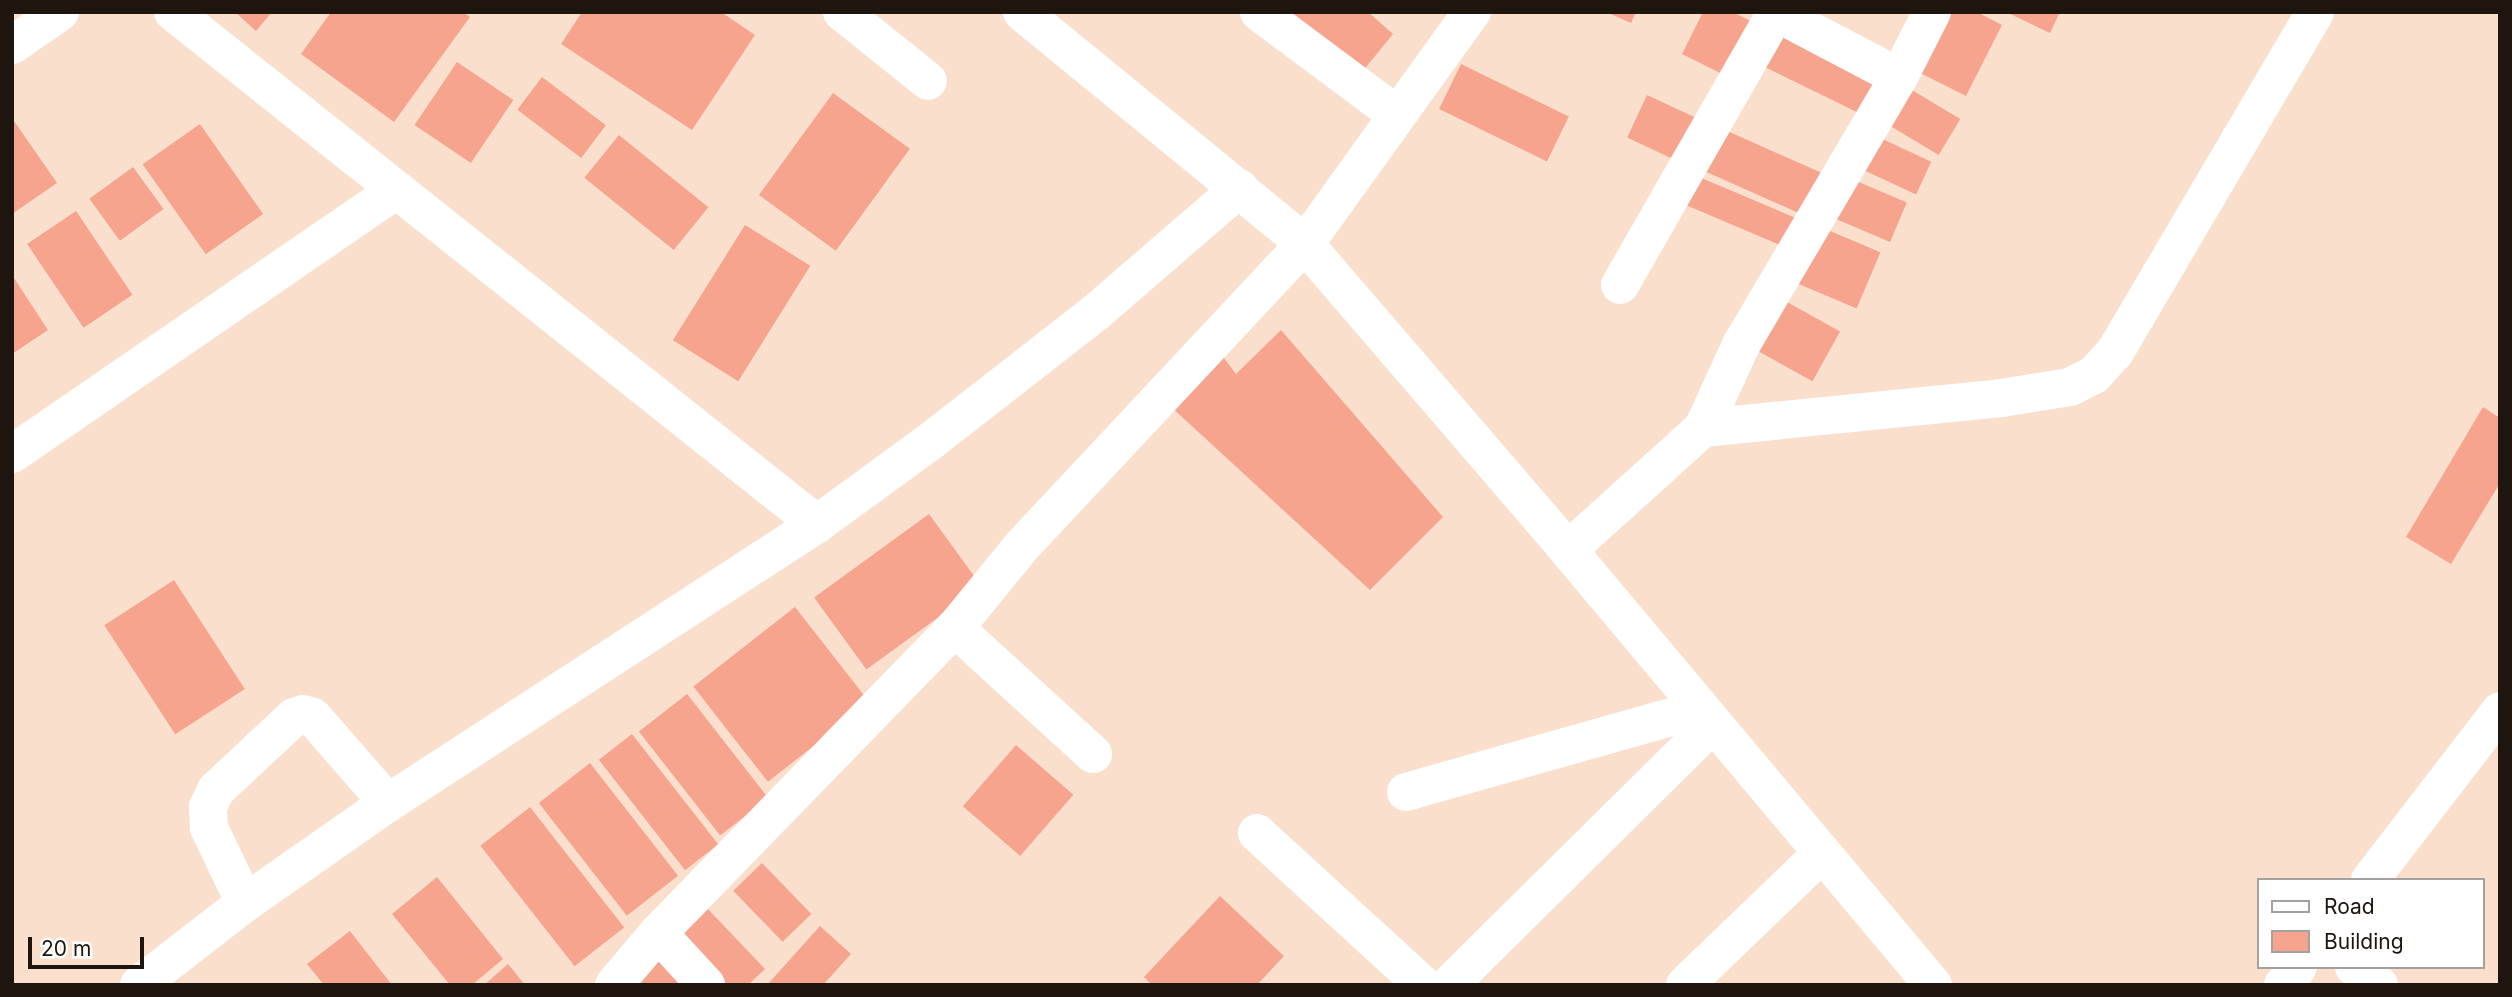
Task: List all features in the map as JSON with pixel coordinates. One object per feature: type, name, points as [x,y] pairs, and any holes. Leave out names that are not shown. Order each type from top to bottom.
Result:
[{"type":"street","points":[[12,45],[60,12]]},
{"type":"street","points":[[173,12],[817,524]]},
{"type":"street","points":[[842,12],[928,81]]},
{"type":"street","points":[[1022,12],[1305,244],[1569,550],[1926,982]]},
{"type":"street","points":[[1259,12],[1396,114]]},
{"type":"street","points":[[614,985],[658,933],[955,628],[1021,547],[1305,244],[1472,12]]},
{"type":"street","points":[[1569,550],[1703,428],[1741,345],[1899,77],[1932,12]]},
{"type":"street","points":[[1703,428],[2001,398],[2070,387],[2094,375],[2115,352],[2315,12]]},
{"type":"street","points":[[1620,285],[1775,13],[1899,77]]},
{"type":"street","points":[[139,985],[245,903],[388,803],[817,524],[932,440],[1095,313],[1240,188]]},
{"type":"street","points":[[12,454],[396,190]]},
{"type":"street","points":[[955,628],[1093,754]]},
{"type":"street","points":[[2372,878],[2500,711]]},
{"type":"street","points":[[245,903],[209,828],[208,807],[216,790],[294,717],[303,714],[313,717],[388,803]]},
{"type":"street","points":[[1406,792],[1707,716]]},
{"type":"street","points":[[1448,985],[1707,716]]},
{"type":"street","points":[[1257,833],[1423,985]]},
{"type":"street","points":[[1685,985],[1821,854]]},
{"type":"street","points":[[658,933],[706,985]]},
{"type":"street","points":[[2283,985],[2296,969]]},
{"type":"street","points":[[2357,969],[2379,985]]},
{"type":"building","points":[[235,12],[272,12],[256,31]]},
{"type":"building","points":[[331,12],[463,12],[470,17],[394,122],[301,54]]},
{"type":"building","points":[[582,12],[721,12],[755,35],[692,130],[561,44]]},
{"type":"building","points":[[1281,12],[1368,12],[1393,34],[1358,77]]},
{"type":"building","points":[[1606,12],[1636,12],[1631,23]]},
{"type":"building","points":[[1703,12],[1733,12],[1760,26],[1732,79],[1682,54]]},
{"type":"building","points":[[1938,12],[1977,12],[2002,25],[1966,96],[1910,68]]},
{"type":"building","points":[[2006,12],[2060,12],[2050,33]]},
{"type":"building","points":[[1777,33],[1886,86],[1870,118],[1761,65]]},
{"type":"building","points":[[457,62],[513,100],[471,163],[415,125]]},
{"type":"building","points":[[1461,64],[1569,117],[1547,162],[1439,109]]},
{"type":"building","points":[[542,77],[606,125],[581,158],[517,110]]},
{"type":"building","points":[[1902,84],[1960,119],[1939,155],[1880,120]]},
{"type":"building","points":[[833,93],[910,149],[836,251],[759,195]]},
{"type":"building","points":[[1647,95],[1701,120],[1682,163],[1627,138]]},
{"type":"building","points":[[12,118],[57,183],[12,214]]},
{"type":"building","points":[[200,124],[263,214],[206,254],[143,164]]},
{"type":"building","points":[[1723,129],[1825,175],[1807,217],[1704,171]]},
{"type":"building","points":[[619,135],[708,207],[674,250],[584,178]]},
{"type":"building","points":[[1876,136],[1931,162],[1916,194],[1861,169]]},
{"type":"building","points":[[133,167],[164,209],[120,241],[89,199]]},
{"type":"building","points":[[1692,174],[1803,221],[1791,250],[1680,203]]},
{"type":"building","points":[[1847,177],[1907,202],[1890,242],[1830,217]]},
{"type":"building","points":[[76,211],[132,295],[84,328],[27,244]]},
{"type":"building","points":[[745,225],[810,266],[738,381],[673,340]]},
{"type":"building","points":[[1816,225],[1880,252],[1857,309],[1792,281]]},
{"type":"building","points":[[12,275],[48,330],[12,354]]},
{"type":"building","points":[[1778,297],[1840,331],[1812,381],[1750,347]]},
{"type":"building","points":[[1281,330],[1443,517],[1370,590],[1169,405],[1220,353],[1236,374]]},
{"type":"building","points":[[2483,407],[2500,418],[2500,483],[2451,564],[2406,537]]},
{"type":"building","points":[[929,514],[981,586],[866,669],[814,597]]},
{"type":"building","points":[[174,580],[245,689],[175,734],[104,625]]},
{"type":"building","points":[[795,607],[869,702],[768,782],[693,686]]},
{"type":"building","points":[[687,694],[768,798],[720,836],[639,732]]},
{"type":"building","points":[[632,734],[718,844],[685,870],[599,760]]},
{"type":"building","points":[[1016,745],[1073,795],[1020,856],[963,806]]},
{"type":"building","points":[[590,763],[678,876],[627,916],[539,803]]},
{"type":"building","points":[[530,807],[624,928],[575,966],[480,846]]},
{"type":"building","points":[[762,863],[811,914],[783,942],[733,891]]},
{"type":"building","points":[[437,877],[503,959],[472,985],[450,985],[392,914]]},
{"type":"building","points":[[1220,896],[1284,956],[1257,985],[1152,985],[1144,977]]},
{"type":"building","points":[[708,909],[765,969],[748,985],[720,985],[675,941]]},
{"type":"building","points":[[820,926],[851,954],[823,985],[767,985]]},
{"type":"building","points":[[350,931],[392,985],[324,985],[307,964]]},
{"type":"building","points":[[660,953],[695,985],[632,985]]},
{"type":"building","points":[[508,964],[525,985],[484,985]]}]
